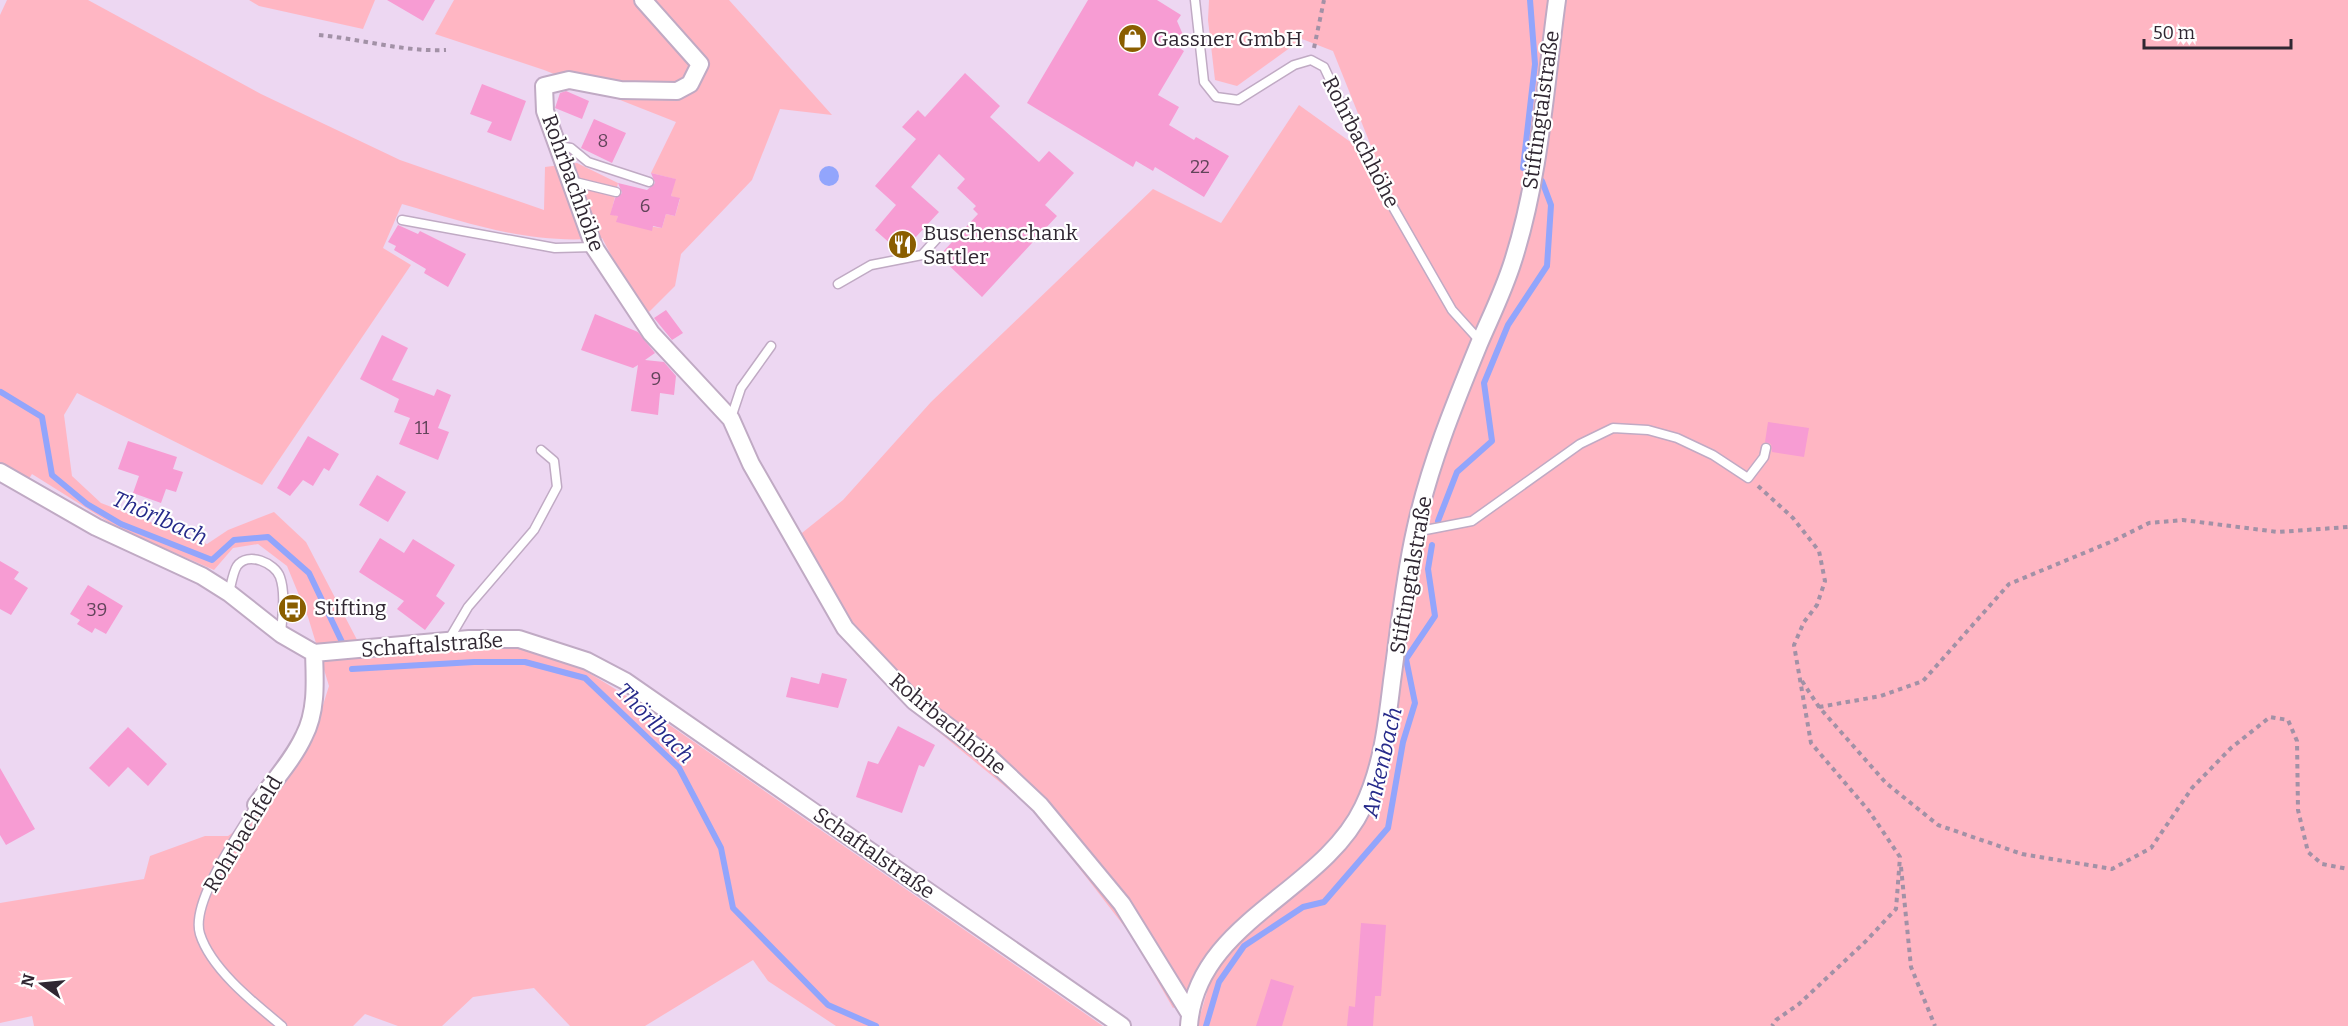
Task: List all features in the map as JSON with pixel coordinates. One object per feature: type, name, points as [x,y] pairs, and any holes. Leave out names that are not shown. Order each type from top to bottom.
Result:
[{"type":"street","name":"Rohrbachhöhe","points":[[643,0],[700,64],[690,84],[677,91],[621,90],[569,80],[544,86],[544,111],[594,247],[651,333],[731,419],[751,464],[846,628],[914,701],[989,757],[1040,805],[1122,904],[1189,1020]]},
{"type":"street","name":"Stiftingtalstraße","points":[[1189,1020],[1206,970],[1220,952],[1257,915],[1311,872],[1336,848],[1363,807],[1380,755],[1388,714],[1414,532],[1442,437],[1502,291],[1524,223],[1539,138],[1557,0]]},
{"type":"street","points":[[0,471],[96,527],[201,576],[229,593],[281,634],[314,653]]},
{"type":"street","name":"Schaftalstraße","points":[[314,653],[448,641],[519,639],[587,661],[625,681],[1122,1026]]},
{"type":"street","name":"Rohrbachfeld","points":[[256,805],[304,736],[311,716],[315,685],[314,653]]},
{"type":"lane","name":"Rohrbachhöhe","points":[[1195,0],[1204,82],[1216,97],[1238,100],[1294,65],[1311,60],[1324,67],[1374,174],[1452,310],[1480,341]]},
{"type":"lane","points":[[558,146],[571,148],[588,162],[649,182]]},
{"type":"lane","points":[[571,181],[616,192]]},
{"type":"lane","points":[[402,220],[555,248],[594,247]]},
{"type":"lane","points":[[838,284],[871,265],[922,255],[941,234]]},
{"type":"lane","points":[[731,419],[741,388],[771,346]]},
{"type":"lane","points":[[1414,532],[1472,521],[1580,444],[1613,428],[1648,430],[1677,438],[1713,455],[1748,478],[1764,457],[1766,448]]},
{"type":"lane","points":[[448,641],[468,607],[534,530],[557,487],[554,461],[541,450]]},
{"type":"lane","points":[[229,593],[237,566],[243,561],[259,559],[275,569],[280,577],[282,592],[281,634]]},
{"type":"lane","name":"Rohrbachfeld","points":[[256,805],[200,908],[199,932],[210,954],[240,989],[282,1026]]},
{"type":"path","points":[[1311,60],[1324,0]]},
{"type":"path","points":[[318,35],[358,39],[426,51],[446,50]]},
{"type":"path","points":[[1748,478],[1792,518],[1819,551],[1825,581],[1817,605],[1804,622],[1794,645],[1811,743],[1869,811],[1900,857],[1911,967],[1935,1026]]},
{"type":"path","points":[[1819,707],[1881,696],[1923,681],[2009,584],[2113,541],[2149,523],[2183,520],[2278,532],[2348,527]]},
{"type":"path","points":[[1802,681],[1819,707],[1886,783],[1938,825],[2022,854],[2112,869],[2151,848],[2192,788],[2230,748],[2270,717],[2288,720],[2297,741],[2298,810],[2308,852],[2322,864],[2348,869]]},
{"type":"path","points":[[1772,1026],[1865,942],[1896,909],[1900,857]]},
{"type":"shaded area","points":[[7,0],[88,0],[261,94],[400,160],[544,210],[545,167],[577,163],[618,183],[611,214],[618,216],[617,222],[662,228],[666,214],[675,216],[680,199],[671,196],[675,179],[651,173],[676,122],[544,70],[435,34],[454,0],[729,0],[832,115],[780,109],[752,180],[681,254],[675,286],[649,312],[627,285],[602,238],[525,236],[402,204],[383,248],[411,265],[262,485],[77,393],[64,415],[72,476],[101,503],[207,544],[228,530],[274,512],[306,542],[367,659],[440,650],[492,647],[541,653],[582,669],[635,701],[1103,1026],[836,1026],[768,981],[753,960],[645,1026],[570,1026],[534,988],[473,997],[442,1026],[398,1026],[365,1014],[353,1026],[34,1026],[32,1016],[0,1023],[0,903],[144,879],[150,856],[205,836],[228,836],[267,809],[312,740],[329,686],[308,617],[287,566],[258,544],[233,548],[214,570],[118,528],[32,474],[21,492],[0,480],[0,15]]},
{"type":"shaded area","points":[[249,0],[375,0],[363,29],[259,6]]},
{"type":"shaded area","points":[[1209,0],[2348,0],[2348,1026],[1197,1026],[1207,992],[1173,1008],[1131,935],[1035,811],[907,706],[856,654],[787,545],[843,500],[931,402],[1153,189],[1221,223],[1299,105],[1377,161],[1333,51],[1302,39],[1237,86],[1215,80],[1208,20]]},
{"type":"water","points":[[829,166],[836,169],[839,176],[836,183],[829,186],[822,183],[819,176],[822,169]]},
{"type":"building","points":[[387,0],[435,0],[423,21]]},
{"type":"building","points":[[1088,0],[1157,0],[1181,15],[1177,21],[1184,37],[1175,45],[1184,51],[1158,95],[1179,107],[1169,125],[1194,140],[1196,137],[1229,156],[1204,197],[1155,167],[1153,171],[1136,161],[1133,167],[1027,103]]},
{"type":"building","points":[[965,73],[1000,106],[990,117],[1039,162],[1049,151],[1074,173],[1045,205],[1057,216],[982,297],[939,256],[978,214],[973,209],[976,206],[957,188],[965,179],[939,154],[911,187],[939,212],[901,253],[875,230],[896,205],[875,186],[916,139],[902,127],[918,110],[925,117]]},
{"type":"building","points":[[482,84],[526,101],[511,141],[487,132],[492,122],[470,114]]},
{"type":"building","points":[[566,91],[589,101],[582,119],[555,108],[560,93]]},
{"type":"building","points":[[594,119],[626,133],[612,163],[581,148]]},
{"type":"building","points":[[651,173],[676,179],[671,196],[680,198],[675,216],[666,214],[662,228],[653,226],[652,231],[616,222],[618,216],[610,215],[615,198],[622,193],[618,183],[647,190],[655,183]]},
{"type":"building","points":[[398,225],[418,234],[420,231],[466,254],[448,287],[424,273],[426,269],[394,250],[396,246],[388,242]]},
{"type":"building","points":[[666,310],[683,333],[672,340],[654,318]]},
{"type":"building","points":[[595,314],[638,332],[655,353],[645,360],[664,362],[676,376],[674,395],[660,393],[658,415],[631,411],[638,365],[633,368],[581,350]]},
{"type":"building","points":[[382,335],[408,348],[392,380],[434,396],[437,389],[451,395],[438,428],[449,432],[438,460],[399,444],[410,418],[394,412],[399,399],[360,379]]},
{"type":"building","points":[[1768,422],[1809,428],[1804,457],[1772,452],[1771,444],[1765,442]]},
{"type":"building","points":[[308,436],[339,454],[329,471],[324,468],[313,486],[303,480],[290,496],[277,488]]},
{"type":"building","points":[[128,441],[177,457],[173,469],[183,472],[176,492],[166,489],[161,503],[133,493],[139,476],[118,469]]},
{"type":"building","points":[[377,475],[406,492],[388,522],[359,505]]},
{"type":"building","points":[[380,538],[404,553],[413,539],[455,565],[436,596],[445,603],[425,630],[397,609],[404,601],[359,572]]},
{"type":"building","points":[[0,561],[19,572],[14,579],[28,588],[11,615],[0,609]]},
{"type":"building","points":[[88,585],[123,606],[106,634],[95,628],[92,633],[77,624],[80,620],[70,614]]},
{"type":"building","points":[[822,673],[847,679],[838,708],[786,697],[791,677],[819,684]]},
{"type":"building","points":[[898,726],[935,745],[924,767],[919,765],[902,813],[856,797],[868,761],[878,764]]},
{"type":"building","points":[[128,727],[167,764],[148,786],[128,767],[109,787],[89,768]]},
{"type":"building","points":[[0,768],[35,829],[6,845],[0,835]]},
{"type":"building","points":[[1361,923],[1386,925],[1381,996],[1375,996],[1373,1026],[1347,1026],[1349,1006],[1355,1007]]},
{"type":"building","points":[[1271,979],[1294,986],[1282,1026],[1256,1026]]},
{"type":"waterway","name":"Ankenbach","points":[[1523,168],[1535,64],[1530,0]]},
{"type":"waterway","name":"Ankenbach","points":[[1438,521],[1457,472],[1492,441],[1484,383],[1508,325],[1547,266],[1551,205],[1542,181]]},
{"type":"waterway","name":"Thörlbach","points":[[1,392],[42,417],[52,475],[87,504],[121,524],[212,560],[234,540],[268,537],[309,573],[342,642]]},
{"type":"waterway","name":"Ankenbach","points":[[1206,1026],[1219,982],[1244,946],[1303,907],[1324,902],[1388,828],[1403,742],[1415,703],[1406,659],[1435,616],[1428,569],[1432,545]]},
{"type":"waterway","name":"Thörlbach","points":[[352,669],[474,662],[525,662],[585,678],[679,768],[721,848],[733,908],[828,1005],[876,1026]]},
{"type":"place","name":"Gassner GmbH","points":[[1132,39]]},
{"type":"place","name":"Buschenschank Sattler","points":[[902,245]]},
{"type":"place","name":"Stifting","points":[[293,608]]}]
